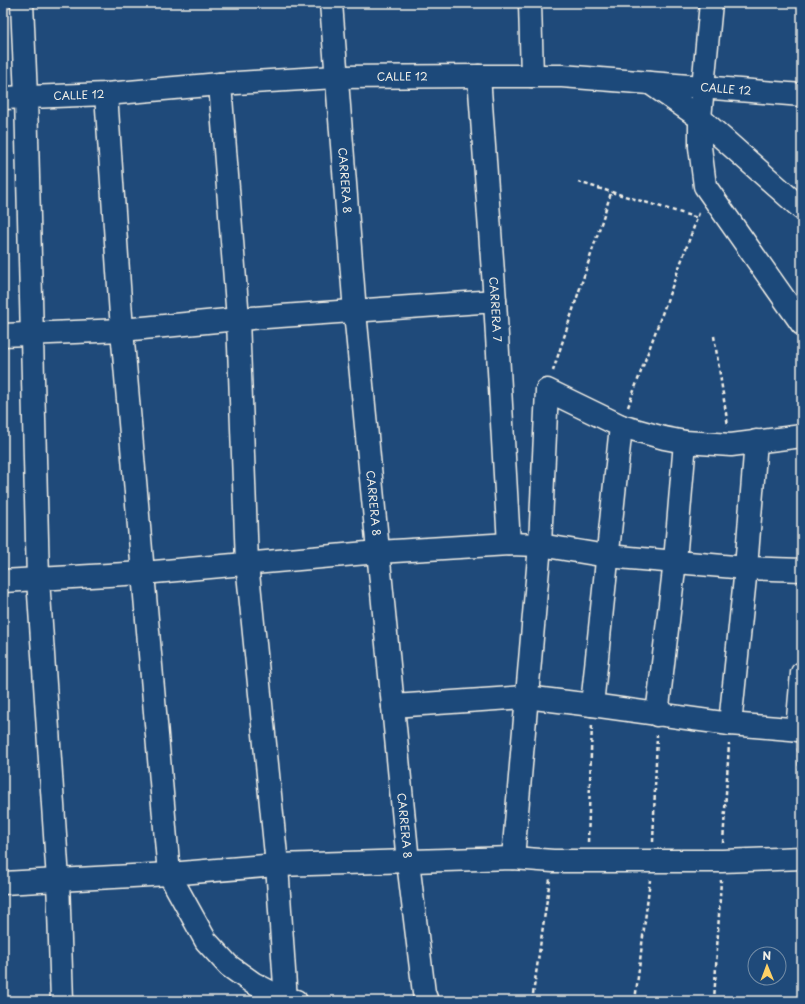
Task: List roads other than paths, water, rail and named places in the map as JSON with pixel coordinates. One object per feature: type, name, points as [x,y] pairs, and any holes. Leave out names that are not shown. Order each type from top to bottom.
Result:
[{"type":"street","points":[[22,3],[26,97],[38,579],[58,880],[62,1001]]},
{"type":"street","name":"CARRERA 8","points":[[331,3],[355,312],[378,552],[408,862],[424,993],[427,1001]]},
{"type":"street","points":[[530,3],[532,76]]},
{"type":"street","points":[[711,3],[700,118],[700,147],[705,186],[802,324]]},
{"type":"street","name":"CALLE 12","points":[[3,98],[106,94],[220,84],[336,77],[479,76],[562,76],[802,95]]},
{"type":"street","name":"CARRERA 7","points":[[479,76],[495,301],[509,544]]},
{"type":"street","points":[[650,83],[700,118],[802,209]]},
{"type":"street","points":[[220,84],[238,319],[247,563],[289,1001]]},
{"type":"street","points":[[106,94],[122,330],[169,874],[206,941],[229,966],[253,983],[289,1001]]},
{"type":"street","points":[[3,335],[122,330],[238,319],[495,301]]},
{"type":"street","points":[[513,858],[540,545],[547,390],[621,426],[664,438],[685,442],[731,445],[802,436]]},
{"type":"street","points":[[592,705],[621,426]]},
{"type":"street","points":[[730,724],[746,568],[756,441]]},
{"type":"street","points":[[657,715],[675,561],[685,442]]},
{"type":"street","points":[[3,582],[143,573],[378,552],[509,544],[540,545],[607,556],[746,568],[802,570]]},
{"type":"street","points":[[393,706],[526,697],[730,724],[799,730],[802,673]]},
{"type":"street","points":[[3,882],[169,874],[277,865],[513,858],[588,861],[722,861],[802,858]]}]
